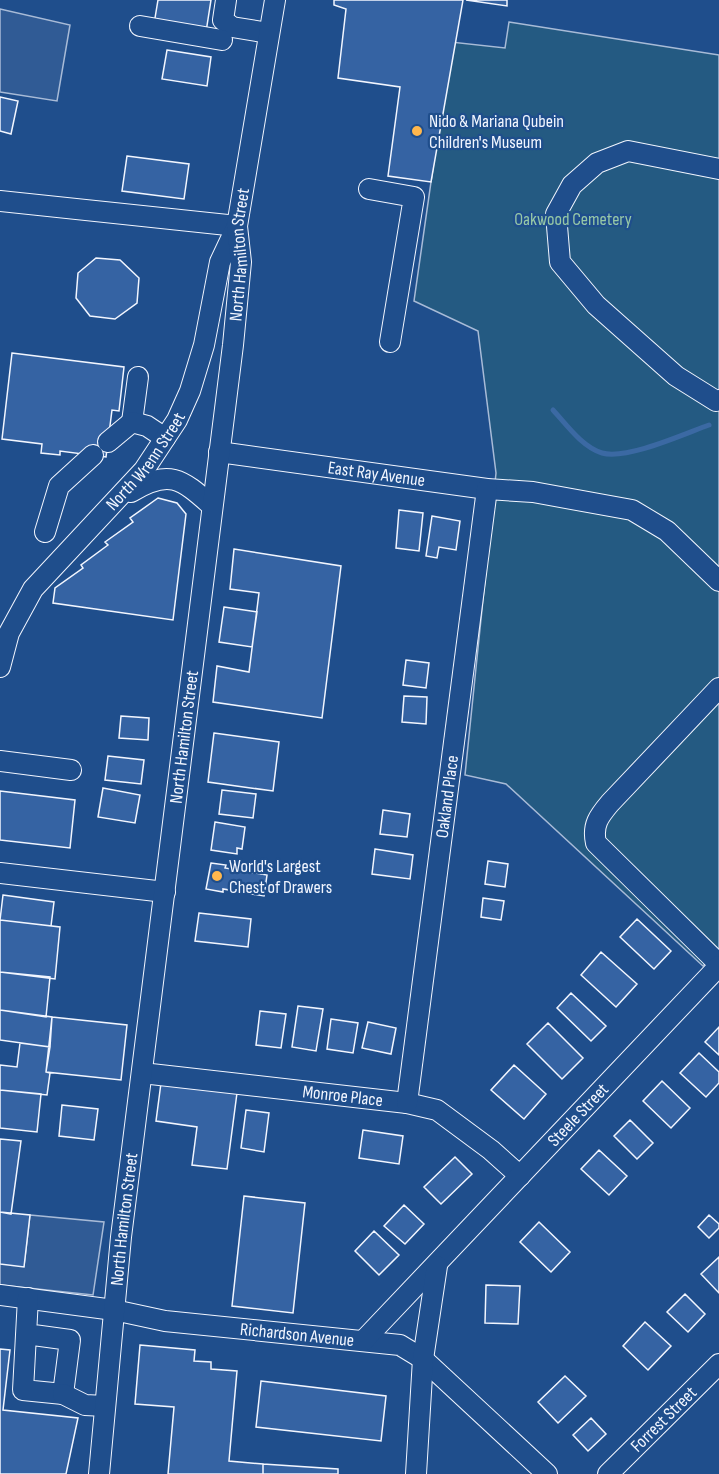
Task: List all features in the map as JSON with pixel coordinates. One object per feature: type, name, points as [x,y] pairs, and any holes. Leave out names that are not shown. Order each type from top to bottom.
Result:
[{"type":"street","points":[[226,0],[223,20],[232,27],[269,33]]},
{"type":"street","name":"North Hamilton Street","points":[[99,1474],[114,1310],[241,262],[237,226],[275,0]]},
{"type":"street","points":[[140,26],[222,40]]},
{"type":"street","points":[[718,404],[676,376],[596,305],[560,262],[556,214],[572,185],[597,163],[628,150],[719,169]]},
{"type":"street","points":[[369,189],[414,197],[390,342]]},
{"type":"street","points":[[0,201],[237,226]]},
{"type":"street","name":"North Wrenn Street","points":[[0,667],[9,633],[33,589],[144,470],[165,438],[190,391],[204,345],[219,262],[237,226]]},
{"type":"street","points":[[108,442],[132,422],[138,377]]},
{"type":"street","points":[[132,422],[147,426],[165,438]]},
{"type":"street","name":"East Ray Avenue","points":[[219,453],[487,489],[533,492],[632,510],[667,531],[719,581]]},
{"type":"street","points":[[45,532],[59,486],[93,455]]},
{"type":"street","points":[[114,503],[151,480],[160,478],[185,483],[212,506]]},
{"type":"street","name":"Oakland Place","points":[[406,1103],[487,489]]},
{"type":"street","points":[[719,688],[610,803],[598,817],[593,831],[596,843],[719,965]]},
{"type":"street","points":[[0,761],[71,770]]},
{"type":"street","points":[[0,873],[165,892]]},
{"type":"street","name":"Steele Street","points":[[363,1341],[437,1266],[719,965]]},
{"type":"street","name":"Monroe Place","points":[[142,1073],[406,1103],[437,1110],[491,1150],[520,1176]]},
{"type":"street","points":[[416,1474],[423,1359],[437,1266]]},
{"type":"street","name":"Richardson Avenue","points":[[0,1294],[114,1310],[165,1321],[400,1345],[423,1359],[547,1474]]},
{"type":"street","points":[[28,1298],[23,1390],[63,1394],[85,1404],[105,1406]]},
{"type":"street","points":[[26,1334],[70,1340],[63,1394]]},
{"type":"street","name":"Forrest Street","points":[[608,1474],[719,1364]]},
{"type":"green space","name":"Oakwood Cemetery","points":[[509,22],[719,55],[719,949],[703,966],[506,784],[465,775],[496,473],[478,331],[414,301],[451,42],[505,48]]},
{"type":"shaded area","points":[[0,9],[70,25],[57,101],[0,92]]},
{"type":"shaded area","points":[[30,1215],[104,1222],[93,1295],[0,1285],[0,1263],[24,1266]]},
{"type":"building","points":[[158,0],[211,0],[206,32],[154,24]]},
{"type":"building","name":"Nido & Mariana Qubein Children's Museum","points":[[334,0],[463,0],[431,182],[388,176],[400,87],[338,78],[346,9],[334,5]]},
{"type":"building","points":[[466,0],[507,0],[507,6]]},
{"type":"building","points":[[167,50],[211,57],[207,86],[162,79]]},
{"type":"building","points":[[0,97],[18,101],[11,134],[0,131]]},
{"type":"building","points":[[127,156],[189,164],[184,199],[122,191]]},
{"type":"building","points":[[96,258],[120,260],[139,278],[137,303],[115,319],[90,316],[76,298],[78,273]]},
{"type":"building","points":[[12,353],[124,367],[119,411],[112,410],[106,457],[60,451],[60,455],[41,453],[42,444],[2,439]]},
{"type":"building","points":[[158,498],[177,503],[186,514],[173,620],[53,603],[55,588],[83,568],[81,565],[108,545],[105,542],[133,522],[130,518]]},
{"type":"building","points":[[399,510],[423,513],[419,551],[396,548]]},
{"type":"building","points":[[432,516],[460,521],[456,550],[439,547],[437,558],[426,556]]},
{"type":"building","points":[[234,549],[341,566],[322,718],[213,702],[217,666],[249,672],[259,593],[230,589]]},
{"type":"building","points":[[224,607],[257,612],[252,647],[219,642]]},
{"type":"building","points":[[406,660],[429,663],[426,688],[403,685]]},
{"type":"building","points":[[404,696],[427,697],[426,724],[402,722]]},
{"type":"building","points":[[121,716],[149,718],[148,740],[119,738]]},
{"type":"building","points":[[214,733],[279,742],[273,791],[208,782]]},
{"type":"building","points":[[108,756],[144,760],[141,784],[105,780]]},
{"type":"building","points":[[103,788],[140,795],[135,823],[98,817]]},
{"type":"building","points":[[222,790],[256,794],[253,818],[219,814]]},
{"type":"building","points":[[0,791],[75,800],[70,848],[0,840]]},
{"type":"building","points":[[383,810],[410,814],[407,837],[380,834]]},
{"type":"building","points":[[215,822],[245,827],[242,849],[237,848],[237,854],[211,850]]},
{"type":"building","points":[[375,849],[413,855],[410,879],[372,874]]},
{"type":"building","points":[[488,861],[508,864],[505,887],[485,884]]},
{"type":"building","points":[[211,863],[226,865],[225,868],[267,875],[264,896],[223,889],[223,892],[206,889]]},
{"type":"building","points":[[3,895],[54,902],[51,926],[0,920]]},
{"type":"building","points":[[483,898],[504,901],[501,920],[481,917]]},
{"type":"building","points":[[199,913],[251,919],[248,947],[195,941]]},
{"type":"building","points":[[637,919],[671,951],[654,969],[620,937]]},
{"type":"building","points":[[0,920],[60,927],[55,979],[0,972]]},
{"type":"building","points":[[601,952],[637,984],[616,1007],[581,975]]},
{"type":"building","points":[[0,972],[50,977],[46,1017],[0,1010]]},
{"type":"building","points":[[571,993],[606,1026],[591,1041],[557,1008]]},
{"type":"building","points":[[298,1006],[323,1009],[316,1051],[292,1047]]},
{"type":"building","points":[[0,1010],[52,1017],[50,1047],[0,1040]]},
{"type":"building","points":[[260,1011],[286,1014],[281,1048],[256,1045]]},
{"type":"building","points":[[52,1017],[127,1025],[121,1080],[46,1072]]},
{"type":"building","points":[[331,1019],[358,1023],[353,1053],[327,1049]]},
{"type":"building","points":[[368,1022],[396,1028],[391,1054],[362,1048]]},
{"type":"building","points":[[548,1023],[583,1058],[562,1079],[527,1044]]},
{"type":"building","points":[[719,1027],[719,1055],[705,1042]]},
{"type":"building","points":[[20,1043],[50,1047],[46,1072],[50,1073],[47,1095],[0,1090],[0,1065],[17,1067]]},
{"type":"building","points":[[699,1053],[719,1072],[719,1083],[706,1097],[680,1073]]},
{"type":"building","points":[[514,1065],[546,1094],[524,1119],[491,1090]]},
{"type":"building","points":[[662,1081],[690,1108],[671,1128],[643,1101]]},
{"type":"building","points":[[161,1083],[237,1093],[227,1169],[192,1165],[197,1127],[156,1121]]},
{"type":"building","points":[[0,1090],[41,1094],[37,1132],[0,1128]]},
{"type":"building","points":[[62,1105],[98,1109],[94,1140],[59,1136]]},
{"type":"building","points":[[246,1110],[269,1113],[264,1152],[241,1148]]},
{"type":"building","points":[[630,1120],[653,1143],[637,1159],[614,1136]]},
{"type":"building","points":[[363,1130],[403,1136],[399,1164],[359,1158]]},
{"type":"building","points":[[0,1139],[21,1141],[11,1214],[0,1212]]},
{"type":"building","points":[[599,1150],[627,1176],[609,1195],[581,1169]]},
{"type":"building","points":[[455,1157],[472,1174],[441,1204],[424,1187]]},
{"type":"building","points":[[244,1196],[305,1203],[293,1313],[232,1306]]},
{"type":"building","points":[[404,1205],[424,1224],[405,1244],[384,1226]]},
{"type":"building","points":[[0,1212],[30,1215],[24,1267],[0,1264]]},
{"type":"building","points":[[709,1215],[719,1224],[719,1228],[709,1238],[698,1227]]},
{"type":"building","points":[[539,1222],[570,1252],[551,1272],[520,1242]]},
{"type":"building","points":[[374,1231],[399,1255],[379,1275],[355,1251]]},
{"type":"building","points":[[719,1257],[719,1293],[701,1274]]},
{"type":"building","points":[[486,1285],[520,1286],[518,1324],[485,1323]]},
{"type":"building","points":[[685,1294],[705,1314],[688,1332],[667,1312]]},
{"type":"building","points":[[645,1322],[671,1346],[648,1370],[623,1346]]},
{"type":"building","points":[[140,1345],[195,1350],[194,1361],[211,1362],[211,1369],[237,1371],[229,1461],[263,1464],[263,1474],[168,1474],[174,1407],[135,1404]]},
{"type":"building","points":[[0,1349],[10,1350],[3,1410],[78,1418],[66,1474],[0,1474]]},
{"type":"building","points":[[565,1376],[586,1396],[558,1423],[538,1402]]},
{"type":"building","points":[[261,1381],[386,1396],[381,1441],[256,1427]]},
{"type":"building","points":[[591,1418],[606,1434],[588,1451],[573,1435]]},
{"type":"building","points":[[263,1464],[338,1469],[338,1474],[263,1474]]},
{"type":"waterway","points":[[553,410],[588,446],[602,453],[626,453],[640,450],[709,425]]},
{"type":"place","name":"Nido & Mariana Qubein Children's Museum","points":[[417,131]]},
{"type":"place","name":"World's Largest Chest of Drawers","points":[[217,876]]}]
